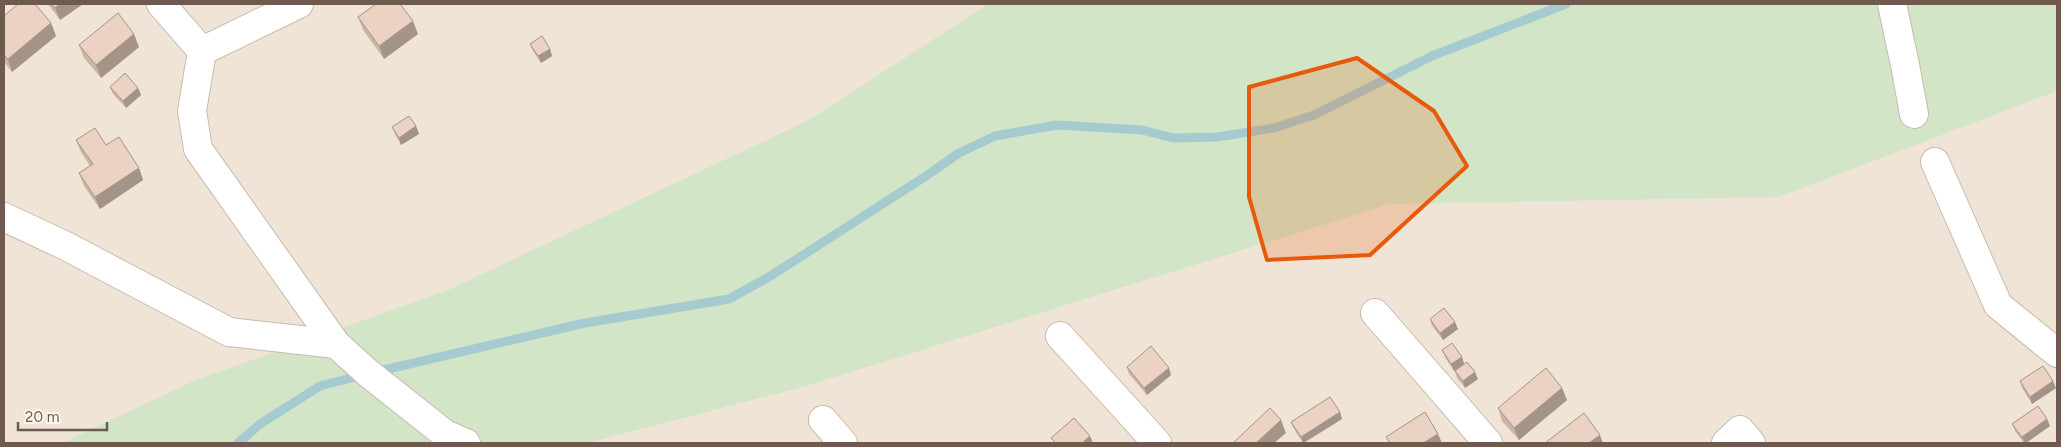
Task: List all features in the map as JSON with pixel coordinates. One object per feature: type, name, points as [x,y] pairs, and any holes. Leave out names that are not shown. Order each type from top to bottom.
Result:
[{"type":"street","points":[[161,4],[202,51]]},
{"type":"street","points":[[202,51],[299,4]]},
{"type":"street","points":[[1892,4],[1906,65],[1914,114]]},
{"type":"street","points":[[202,51],[192,112],[198,149],[336,344],[368,373],[445,434],[466,443]]},
{"type":"street","points":[[1935,162],[1998,304],[2057,353]]},
{"type":"street","points":[[4,217],[66,246],[229,332],[336,344]]},
{"type":"street","points":[[1375,313],[1488,443]]},
{"type":"street","points":[[1060,336],[1157,443]]},
{"type":"street","points":[[823,420],[843,443]]},
{"type":"street","points":[[1726,443],[1740,430],[1751,443]]},
{"type":"highlighted area","points":[[1357,58],[1434,111],[1467,166],[1370,255],[1267,260],[1249,197],[1249,87]]},
{"type":"shaded area","points":[[4,4],[2057,4],[2057,443],[4,443]]},
{"type":"green space","points":[[988,4],[2057,4],[2057,91],[1779,197],[1390,204],[803,387],[587,443],[62,443],[196,380],[448,290],[809,120]]},
{"type":"building","points":[[18,4],[35,4],[51,23],[8,59],[4,55],[4,16]]},
{"type":"building","points":[[52,4],[60,4],[55,8]]},
{"type":"building","points":[[376,4],[400,4],[413,21],[379,46],[358,17]]},
{"type":"building","points":[[118,13],[134,34],[96,65],[79,45]]},
{"type":"building","points":[[542,36],[550,49],[538,56],[530,44]]},
{"type":"building","points":[[125,73],[138,88],[123,101],[110,87]]},
{"type":"building","points":[[409,116],[416,126],[399,138],[392,127]]},
{"type":"building","points":[[95,128],[106,145],[119,137],[139,168],[95,197],[79,173],[93,164],[76,140]]},
{"type":"building","points":[[1444,308],[1455,322],[1440,333],[1430,319]]},
{"type":"building","points":[[1452,343],[1462,357],[1451,364],[1442,350]]},
{"type":"building","points":[[1151,346],[1169,368],[1144,388],[1127,367]]},
{"type":"building","points":[[1467,362],[1475,372],[1463,381],[1455,371]]},
{"type":"building","points":[[2043,366],[2053,381],[2030,397],[2020,381]]},
{"type":"building","points":[[1546,368],[1562,388],[1514,428],[1498,408]]},
{"type":"building","points":[[1330,397],[1340,412],[1301,437],[1291,422]]},
{"type":"building","points":[[2038,406],[2047,419],[2022,437],[2012,424]]},
{"type":"building","points":[[1270,408],[1281,420],[1256,443],[1233,443]]},
{"type":"building","points":[[1425,412],[1438,434],[1423,443],[1390,443],[1386,437]]},
{"type":"building","points":[[1584,413],[1600,435],[1589,443],[1545,443]]},
{"type":"building","points":[[1074,418],[1090,436],[1082,443],[1056,443],[1051,438]]},
{"type":"waterway","points":[[375,372],[585,323],[729,299],[769,277],[959,153],[995,136],[1057,125],[1142,130],[1173,138],[1217,137],[1274,128],[1314,115],[1432,56],[1566,4]]},
{"type":"waterway","points":[[238,443],[260,424],[320,386],[363,375]]}]
